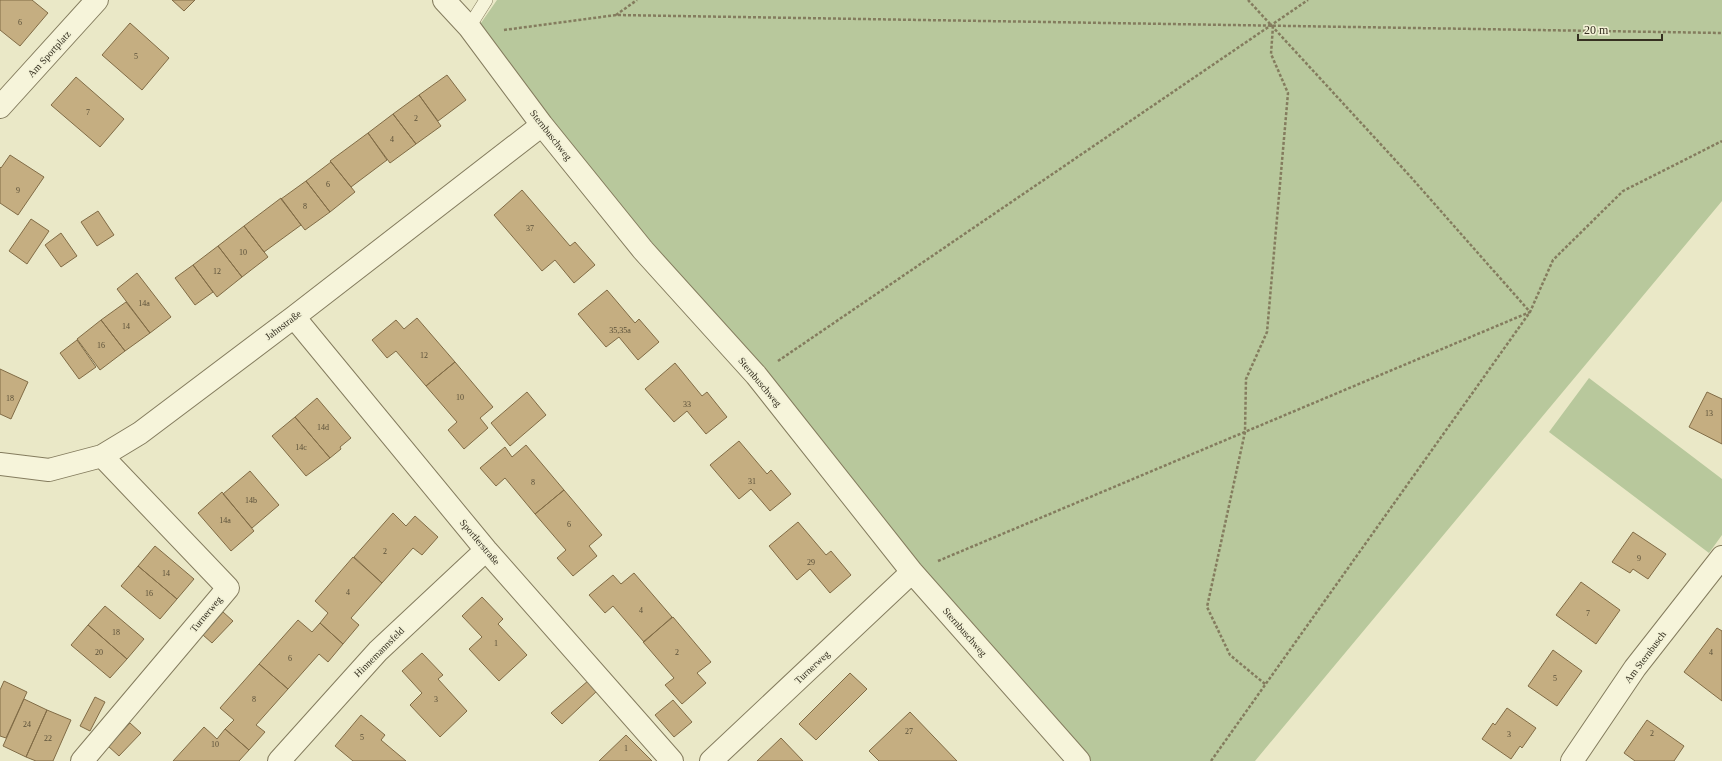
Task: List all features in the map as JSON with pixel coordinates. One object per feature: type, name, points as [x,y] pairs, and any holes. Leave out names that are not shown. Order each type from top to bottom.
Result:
[{"type":"street","name":"Am Sportplatz","points":[[0,107],[97,0]]},
{"type":"street","name":"Sternbuschweg","points":[[444,0],[471,30],[542,125],[643,250],[756,375],[912,572],[1079,761]]},
{"type":"street","name":"Jahnstraße","points":[[0,464],[49,470],[102,456],[140,433],[294,317],[542,125]]},
{"type":"street","name":"Sportlerstraße","points":[[294,317],[486,550],[672,761]]},
{"type":"street","name":"Turnerweg","points":[[82,761],[228,588],[102,456]]},
{"type":"street","name":"Hinnemannsfeld","points":[[279,761],[378,651],[486,550]]},
{"type":"street","name":"Am Sternbusch","points":[[1572,761],[1635,668],[1722,557]]},
{"type":"street","name":"Turnerweg","points":[[711,761],[912,572]]},
{"type":"lane","points":[[471,30],[486,0]]},
{"type":"path","points":[[616,15],[637,0]]},
{"type":"path","points":[[1248,0],[1414,181],[1530,312]]},
{"type":"path","points":[[756,375],[1273,26],[1308,0]]},
{"type":"path","points":[[471,30],[616,15],[1722,33]]},
{"type":"path","points":[[1266,684],[1230,655],[1207,607],[1245,432],[1246,380],[1267,332],[1288,93],[1271,54],[1273,26]]},
{"type":"path","points":[[1211,761],[1530,312],[1553,260],[1623,191],[1722,141]]},
{"type":"path","points":[[912,572],[1530,312]]},
{"type":"green space","points":[[497,0],[1722,0],[1722,201],[1255,761],[1079,761],[474,33]]},
{"type":"green space","points":[[1589,378],[1722,479],[1722,535],[1709,553],[1549,432]]},
{"type":"building","points":[[0,0],[32,0],[48,13],[20,46],[0,30]]},
{"type":"building","points":[[172,0],[195,0],[184,11]]},
{"type":"building","points":[[130,23],[169,58],[142,90],[102,55]]},
{"type":"building","points":[[447,75],[466,100],[438,121],[419,95]]},
{"type":"building","points":[[76,77],[124,119],[100,147],[51,105]]},
{"type":"building","points":[[419,95],[441,126],[416,144],[393,114]]},
{"type":"building","points":[[393,114],[416,144],[390,163],[368,133]]},
{"type":"building","points":[[368,133],[387,160],[351,187],[330,161]]},
{"type":"building","points":[[10,155],[44,177],[18,215],[0,203],[0,167],[1,168]]},
{"type":"building","points":[[331,162],[355,192],[330,212],[306,181]]},
{"type":"building","points":[[306,181],[330,212],[305,230],[281,199]]},
{"type":"building","points":[[522,190],[570,246],[575,242],[595,265],[574,283],[555,260],[542,271],[494,215]]},
{"type":"building","points":[[281,198],[301,225],[264,252],[244,226]]},
{"type":"building","points":[[98,211],[114,235],[97,246],[81,222]]},
{"type":"building","points":[[31,219],[49,231],[27,264],[9,251]]},
{"type":"building","points":[[244,226],[268,257],[242,277],[218,246]]},
{"type":"building","points":[[61,233],[77,256],[61,267],[45,245]]},
{"type":"building","points":[[218,246],[242,277],[217,297],[193,265]]},
{"type":"building","points":[[193,265],[213,292],[195,305],[175,278]]},
{"type":"building","points":[[137,273],[171,317],[150,333],[117,289]]},
{"type":"building","points":[[607,290],[635,323],[639,319],[659,342],[638,360],[619,337],[606,347],[578,314]]},
{"type":"building","points":[[126,302],[150,333],[125,351],[101,320]]},
{"type":"building","points":[[417,318],[455,362],[426,386],[396,351],[387,358],[372,340],[396,320],[404,329]]},
{"type":"building","points":[[101,320],[125,351],[100,370],[77,339]]},
{"type":"building","points":[[77,340],[96,367],[79,379],[60,353]]},
{"type":"building","points":[[455,362],[493,407],[480,418],[488,428],[464,449],[448,430],[457,422],[426,386]]},
{"type":"building","points":[[675,363],[702,396],[707,392],[727,417],[706,434],[687,411],[674,422],[645,389]]},
{"type":"building","points":[[0,369],[28,382],[11,419],[0,414]]},
{"type":"building","points":[[527,392],[546,415],[510,446],[491,423]]},
{"type":"building","points":[[1707,392],[1722,399],[1722,444],[1689,427]]},
{"type":"building","points":[[317,398],[351,438],[330,458],[295,417]]},
{"type":"building","points":[[295,417],[330,458],[306,476],[272,436]]},
{"type":"building","points":[[739,441],[767,474],[771,470],[791,494],[770,511],[751,489],[739,499],[710,465]]},
{"type":"building","points":[[526,445],[564,490],[535,514],[505,478],[496,486],[480,468],[505,447],[512,457]]},
{"type":"building","points":[[250,471],[279,505],[252,528],[223,494]]},
{"type":"building","points":[[564,490],[602,535],[589,546],[597,556],[573,576],[557,558],[566,550],[535,514]]},
{"type":"building","points":[[222,492],[254,531],[231,551],[198,513]]},
{"type":"building","points":[[393,513],[406,526],[415,516],[438,537],[422,555],[413,548],[382,583],[354,557]]},
{"type":"building","points":[[798,522],[826,555],[831,551],[851,575],[830,593],[810,569],[797,580],[769,546]]},
{"type":"building","points":[[1633,532],[1666,554],[1648,579],[1633,569],[1630,573],[1612,562]]},
{"type":"building","points":[[155,546],[194,579],[177,599],[138,566]]},
{"type":"building","points":[[353,557],[382,583],[351,618],[359,625],[343,644],[320,623],[328,613],[315,601]]},
{"type":"building","points":[[138,566],[177,599],[160,619],[121,586]]},
{"type":"building","points":[[634,573],[672,617],[644,642],[613,606],[605,613],[589,595],[613,575],[621,584]]},
{"type":"building","points":[[1581,582],[1620,610],[1596,644],[1556,615]]},
{"type":"building","points":[[482,597],[503,619],[498,624],[527,655],[499,681],[469,649],[482,637],[462,616]]},
{"type":"building","points":[[105,606],[144,639],[127,659],[88,625]]},
{"type":"building","points":[[223,612],[233,621],[212,643],[203,635]]},
{"type":"building","points":[[673,617],[711,662],[697,673],[706,683],[682,704],[665,685],[674,678],[643,642]]},
{"type":"building","points":[[298,620],[312,632],[320,623],[343,644],[328,662],[319,654],[288,689],[259,664]]},
{"type":"building","points":[[88,625],[127,659],[110,678],[71,645]]},
{"type":"building","points":[[1717,628],[1722,631],[1722,701],[1684,672]]},
{"type":"building","points":[[1553,650],[1582,671],[1557,706],[1528,686]]},
{"type":"building","points":[[422,653],[443,675],[438,679],[467,711],[440,737],[410,705],[422,693],[402,671]]},
{"type":"building","points":[[259,664],[288,689],[256,725],[265,732],[249,750],[225,729],[234,720],[220,708]]},
{"type":"building","points":[[850,673],[867,689],[816,740],[799,724]]},
{"type":"building","points":[[589,680],[598,690],[562,724],[551,713]]},
{"type":"building","points":[[4,681],[27,692],[6,738],[0,736],[0,690]]},
{"type":"building","points":[[95,697],[105,702],[90,731],[80,726]]},
{"type":"building","points":[[24,699],[47,710],[26,757],[3,746]]},
{"type":"building","points":[[673,700],[692,722],[674,737],[655,715]]},
{"type":"building","points":[[1507,708],[1536,728],[1522,748],[1520,746],[1511,759],[1482,739],[1493,723],[1495,725]]},
{"type":"building","points":[[47,710],[71,720],[53,761],[36,761],[26,757]]},
{"type":"building","points":[[910,712],[957,761],[879,761],[869,751]]},
{"type":"building","points":[[361,715],[385,735],[381,740],[406,761],[353,761],[335,746]]},
{"type":"building","points":[[1647,720],[1684,746],[1674,761],[1635,761],[1624,753]]},
{"type":"building","points":[[130,723],[141,733],[119,756],[108,746]]},
{"type":"building","points":[[204,727],[217,739],[225,729],[249,750],[239,761],[173,761]]},
{"type":"building","points":[[626,735],[652,761],[599,761]]},
{"type":"building","points":[[781,738],[803,761],[757,761]]}]
